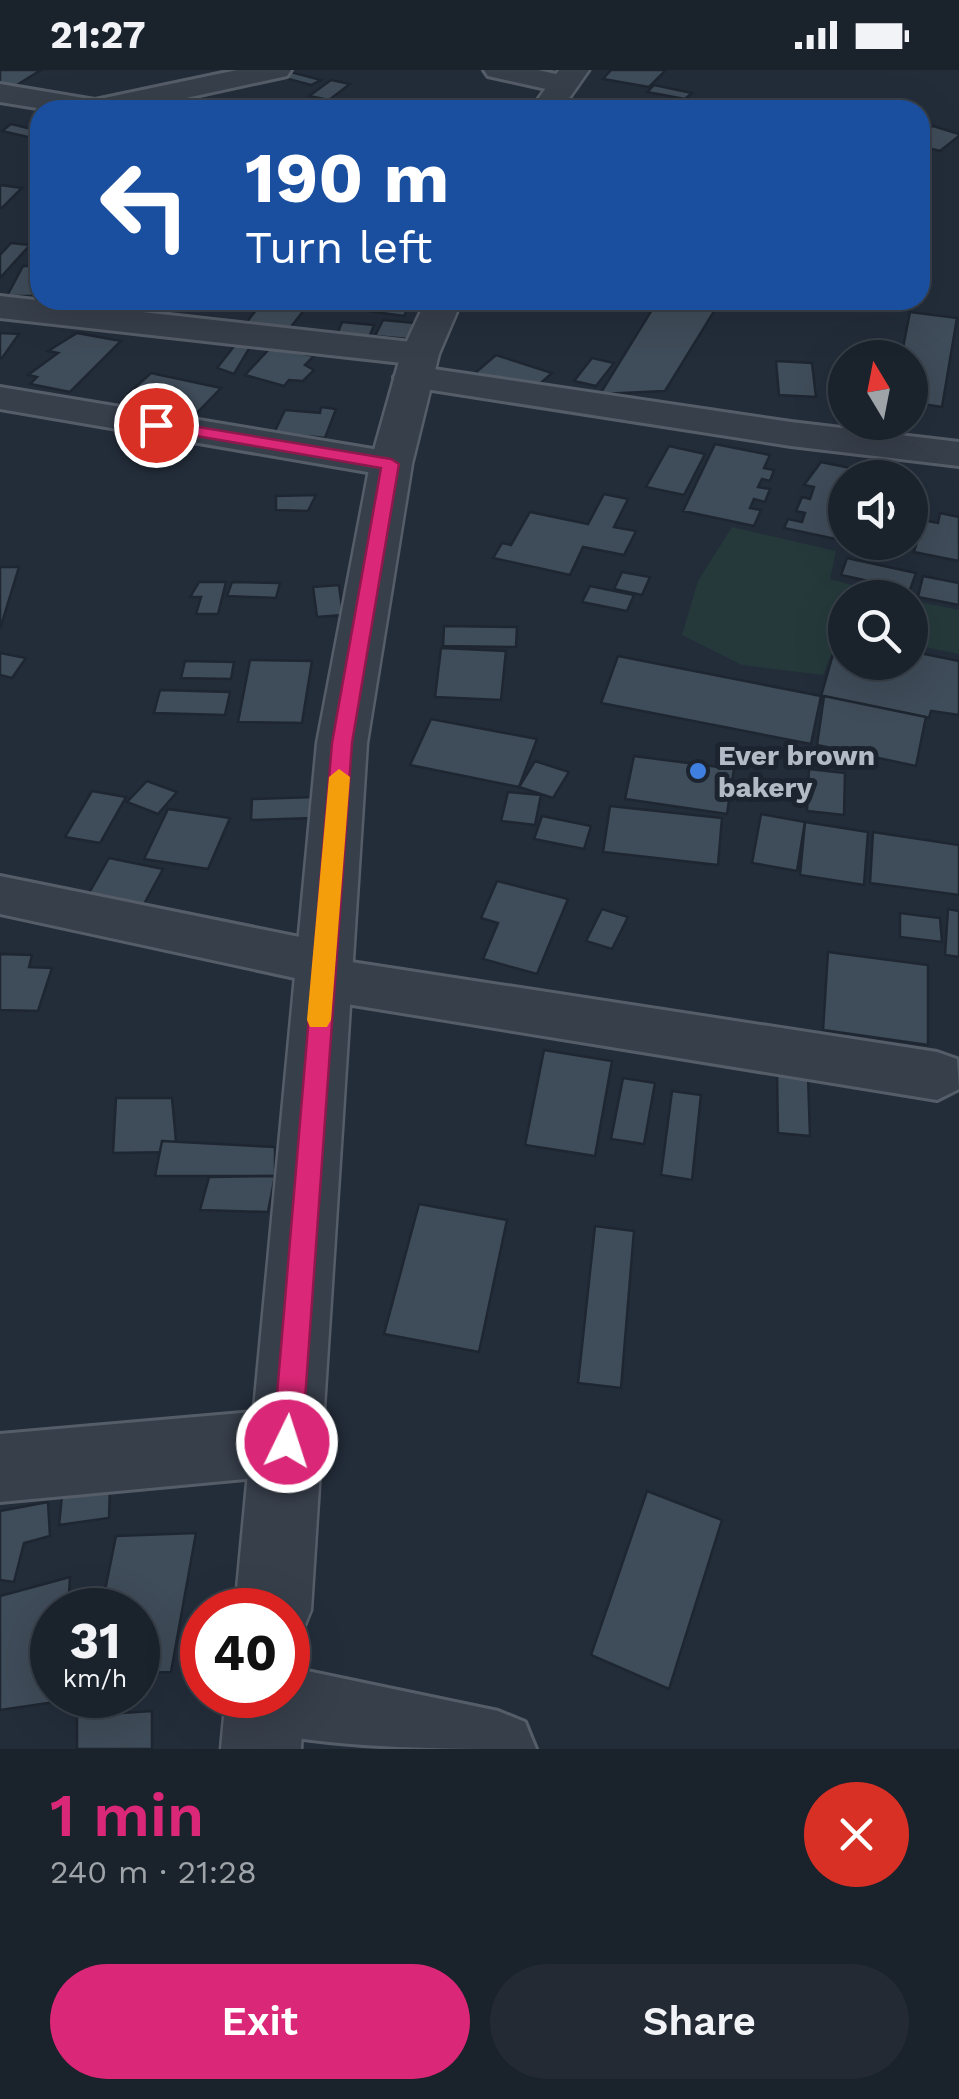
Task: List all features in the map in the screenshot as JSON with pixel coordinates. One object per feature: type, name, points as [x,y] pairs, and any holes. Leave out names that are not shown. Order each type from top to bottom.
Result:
[{"type":"street","points":[[140,100],[277,70]]},
{"type":"street","points":[[498,70],[569,77]]},
{"type":"street","points":[[552,100],[569,77]]},
{"type":"street","points":[[0,93],[39,100]]},
{"type":"street","points":[[0,124],[30,120]]},
{"type":"street","points":[[0,307],[417,365],[791,434],[959,454]]},
{"type":"street","points":[[275,1588],[342,743],[391,464],[417,365],[440,310]]},
{"type":"street","points":[[0,398],[391,464]]},
{"type":"street","points":[[0,895],[323,971],[936,1076]]},
{"type":"street","points":[[0,1468],[287,1442]]},
{"type":"street","points":[[285,1718],[498,1749]]},
{"type":"green space","points":[[732,527],[828,549],[828,560],[834,560],[830,579],[834,580],[828,580],[828,663],[823,675],[742,665],[682,635],[698,581]]},
{"type":"green space","points":[[928,604],[959,610],[959,654],[928,648]]},
{"type":"building","points":[[0,70],[41,70],[12,88],[0,85]]},
{"type":"building","points":[[611,70],[666,70],[649,87],[603,79]]},
{"type":"building","points":[[287,71],[321,80],[311,85],[277,76]]},
{"type":"building","points":[[331,80],[350,84],[329,100],[309,96]]},
{"type":"building","points":[[654,85],[692,93],[685,99],[647,92]]},
{"type":"building","points":[[11,124],[30,129],[30,138],[2,131]]},
{"type":"building","points":[[930,127],[959,136],[940,151],[930,148]]},
{"type":"building","points":[[0,185],[22,188],[2,208],[0,207]]},
{"type":"building","points":[[11,243],[30,245],[0,278],[0,255]]},
{"type":"building","points":[[23,266],[30,266],[30,296],[7,296]]},
{"type":"building","points":[[256,310],[304,310],[290,328],[246,323]]},
{"type":"building","points":[[361,310],[407,310],[404,316]]},
{"type":"building","points":[[652,310],[715,310],[665,391],[600,394]]},
{"type":"building","points":[[910,312],[957,318],[942,407],[928,405],[928,340],[905,340]]},
{"type":"building","points":[[383,320],[415,323],[408,339],[375,336]]},
{"type":"building","points":[[342,322],[374,325],[368,340],[336,337]]},
{"type":"building","points":[[0,333],[19,334],[2,358],[0,358]]},
{"type":"building","points":[[77,333],[121,341],[70,392],[30,384],[37,377],[28,375],[58,353],[48,351]]},
{"type":"building","points":[[235,345],[250,347],[234,374],[217,368]]},
{"type":"building","points":[[271,347],[314,356],[305,365],[314,370],[303,381],[289,380],[284,386],[245,375]]},
{"type":"building","points":[[496,355],[552,373],[532,391],[475,373]]},
{"type":"building","points":[[592,358],[614,363],[596,386],[574,381]]},
{"type":"building","points":[[776,361],[812,363],[816,397],[779,395]]},
{"type":"building","points":[[151,373],[221,388],[191,419],[138,408],[148,398],[129,393]]},
{"type":"building","points":[[321,407],[336,409],[325,438],[274,433],[285,410],[320,413]]},
{"type":"building","points":[[715,444],[770,455],[764,468],[774,470],[770,481],[762,479],[758,487],[770,489],[765,502],[754,499],[750,508],[761,510],[754,526],[683,511]]},
{"type":"building","points":[[669,446],[705,454],[684,495],[646,487]]},
{"type":"building","points":[[821,462],[828,463],[828,537],[784,528],[788,519],[802,522],[805,513],[796,511],[802,497],[810,499],[814,487],[804,485]]},
{"type":"building","points":[[604,494],[628,499],[614,527],[636,531],[624,555],[583,547],[570,575],[493,558],[502,543],[511,545],[530,512],[588,524]]},
{"type":"building","points":[[316,495],[308,511],[276,510],[276,496]]},
{"type":"building","points":[[940,513],[959,517],[959,561],[928,555],[928,521],[938,523]]},
{"type":"building","points":[[846,560],[916,573],[914,580],[864,580],[841,575]]},
{"type":"building","points":[[0,567],[19,567],[0,629]]},
{"type":"building","points":[[622,572],[650,577],[642,595],[614,589]]},
{"type":"building","points":[[923,576],[959,583],[959,605],[928,599],[928,580],[922,580]]},
{"type":"building","points":[[199,582],[226,582],[218,614],[196,614],[201,597],[190,597]]},
{"type":"building","points":[[232,582],[280,583],[276,598],[227,596]]},
{"type":"building","points":[[339,585],[343,615],[317,617],[313,587]]},
{"type":"building","points":[[590,586],[634,595],[627,611],[582,602]]},
{"type":"building","points":[[444,626],[517,627],[516,647],[443,646]]},
{"type":"building","points":[[441,648],[506,651],[501,700],[435,697]]},
{"type":"building","points":[[0,653],[26,658],[12,678],[0,675]]},
{"type":"building","points":[[928,655],[959,661],[959,715],[931,711],[929,718],[821,696],[828,672],[828,680],[928,680]]},
{"type":"building","points":[[618,656],[821,696],[811,744],[601,703]]},
{"type":"building","points":[[250,660],[312,661],[302,723],[238,722]]},
{"type":"building","points":[[185,661],[234,662],[231,679],[181,678]]},
{"type":"building","points":[[160,690],[230,692],[225,715],[154,713]]},
{"type":"building","points":[[824,696],[926,717],[916,766],[817,745]]},
{"type":"building","points":[[431,719],[537,739],[519,787],[410,765]]},
{"type":"building","points":[[634,756],[734,769],[727,814],[625,799]]},
{"type":"building","points":[[535,761],[569,772],[553,798],[519,787]]},
{"type":"building","points":[[809,769],[845,773],[844,815],[807,811]]},
{"type":"building","points":[[147,781],[177,792],[158,814],[127,802]]},
{"type":"building","points":[[92,791],[126,797],[100,843],[65,837]]},
{"type":"building","points":[[508,792],[541,795],[535,825],[501,821]]},
{"type":"building","points":[[314,797],[313,818],[251,820],[252,799]]},
{"type":"building","points":[[610,806],[722,818],[718,865],[603,852]]},
{"type":"building","points":[[168,809],[230,818],[208,869],[144,859]]},
{"type":"building","points":[[761,814],[805,822],[797,871],[752,863]]},
{"type":"building","points":[[542,816],[591,826],[584,849],[534,839]]},
{"type":"building","points":[[805,822],[868,832],[864,885],[800,875]]},
{"type":"building","points":[[873,832],[959,845],[959,895],[870,883]]},
{"type":"building","points":[[109,858],[163,869],[144,904],[89,893]]},
{"type":"building","points":[[497,881],[568,899],[537,974],[483,959],[498,923],[481,918]]},
{"type":"building","points":[[602,909],[628,917],[612,949],[586,941]]},
{"type":"building","points":[[948,909],[959,911],[959,957],[945,955]]},
{"type":"building","points":[[900,913],[940,918],[942,942],[900,937]]},
{"type":"building","points":[[828,952],[928,965],[928,1045],[823,1030]]},
{"type":"building","points":[[0,954],[32,955],[29,967],[52,968],[38,1011],[0,1010]]},
{"type":"building","points":[[544,1050],[612,1061],[595,1156],[525,1145]]},
{"type":"building","points":[[777,1074],[808,1076],[810,1136],[778,1133]]},
{"type":"building","points":[[623,1078],[655,1083],[644,1144],[611,1139]]},
{"type":"building","points":[[672,1091],[701,1095],[692,1180],[661,1175]]},
{"type":"building","points":[[116,1098],[172,1098],[177,1152],[113,1153]]},
{"type":"building","points":[[162,1141],[275,1147],[275,1176],[155,1176]]},
{"type":"building","points":[[275,1176],[268,1212],[200,1210],[209,1177]]},
{"type":"building","points":[[419,1204],[507,1220],[479,1352],[384,1334]]},
{"type":"building","points":[[595,1226],[634,1231],[621,1388],[578,1383]]},
{"type":"building","points":[[63,1486],[110,1486],[109,1518],[59,1525]]},
{"type":"building","points":[[647,1491],[722,1520],[669,1689],[591,1655]]},
{"type":"building","points":[[48,1502],[50,1536],[24,1543],[14,1582],[0,1580],[0,1511]]},
{"type":"building","points":[[196,1533],[186,1588],[180,1588],[180,1622],[171,1672],[160,1672],[160,1588],[105,1588],[116,1536]]},
{"type":"building","points":[[70,1577],[69,1588],[30,1588],[30,1706],[0,1710],[0,1596]]},
{"type":"building","points":[[77,1718],[152,1718],[152,1749],[77,1749]]},
{"type":"slow traffic","points":[[319,1020],[339,777]]},
{"type":"place","name":"Ever brown bakery","points":[[698,771]]},
{"type":"route","points":[[156,425],[391,464],[342,743],[287,1442]]}]
